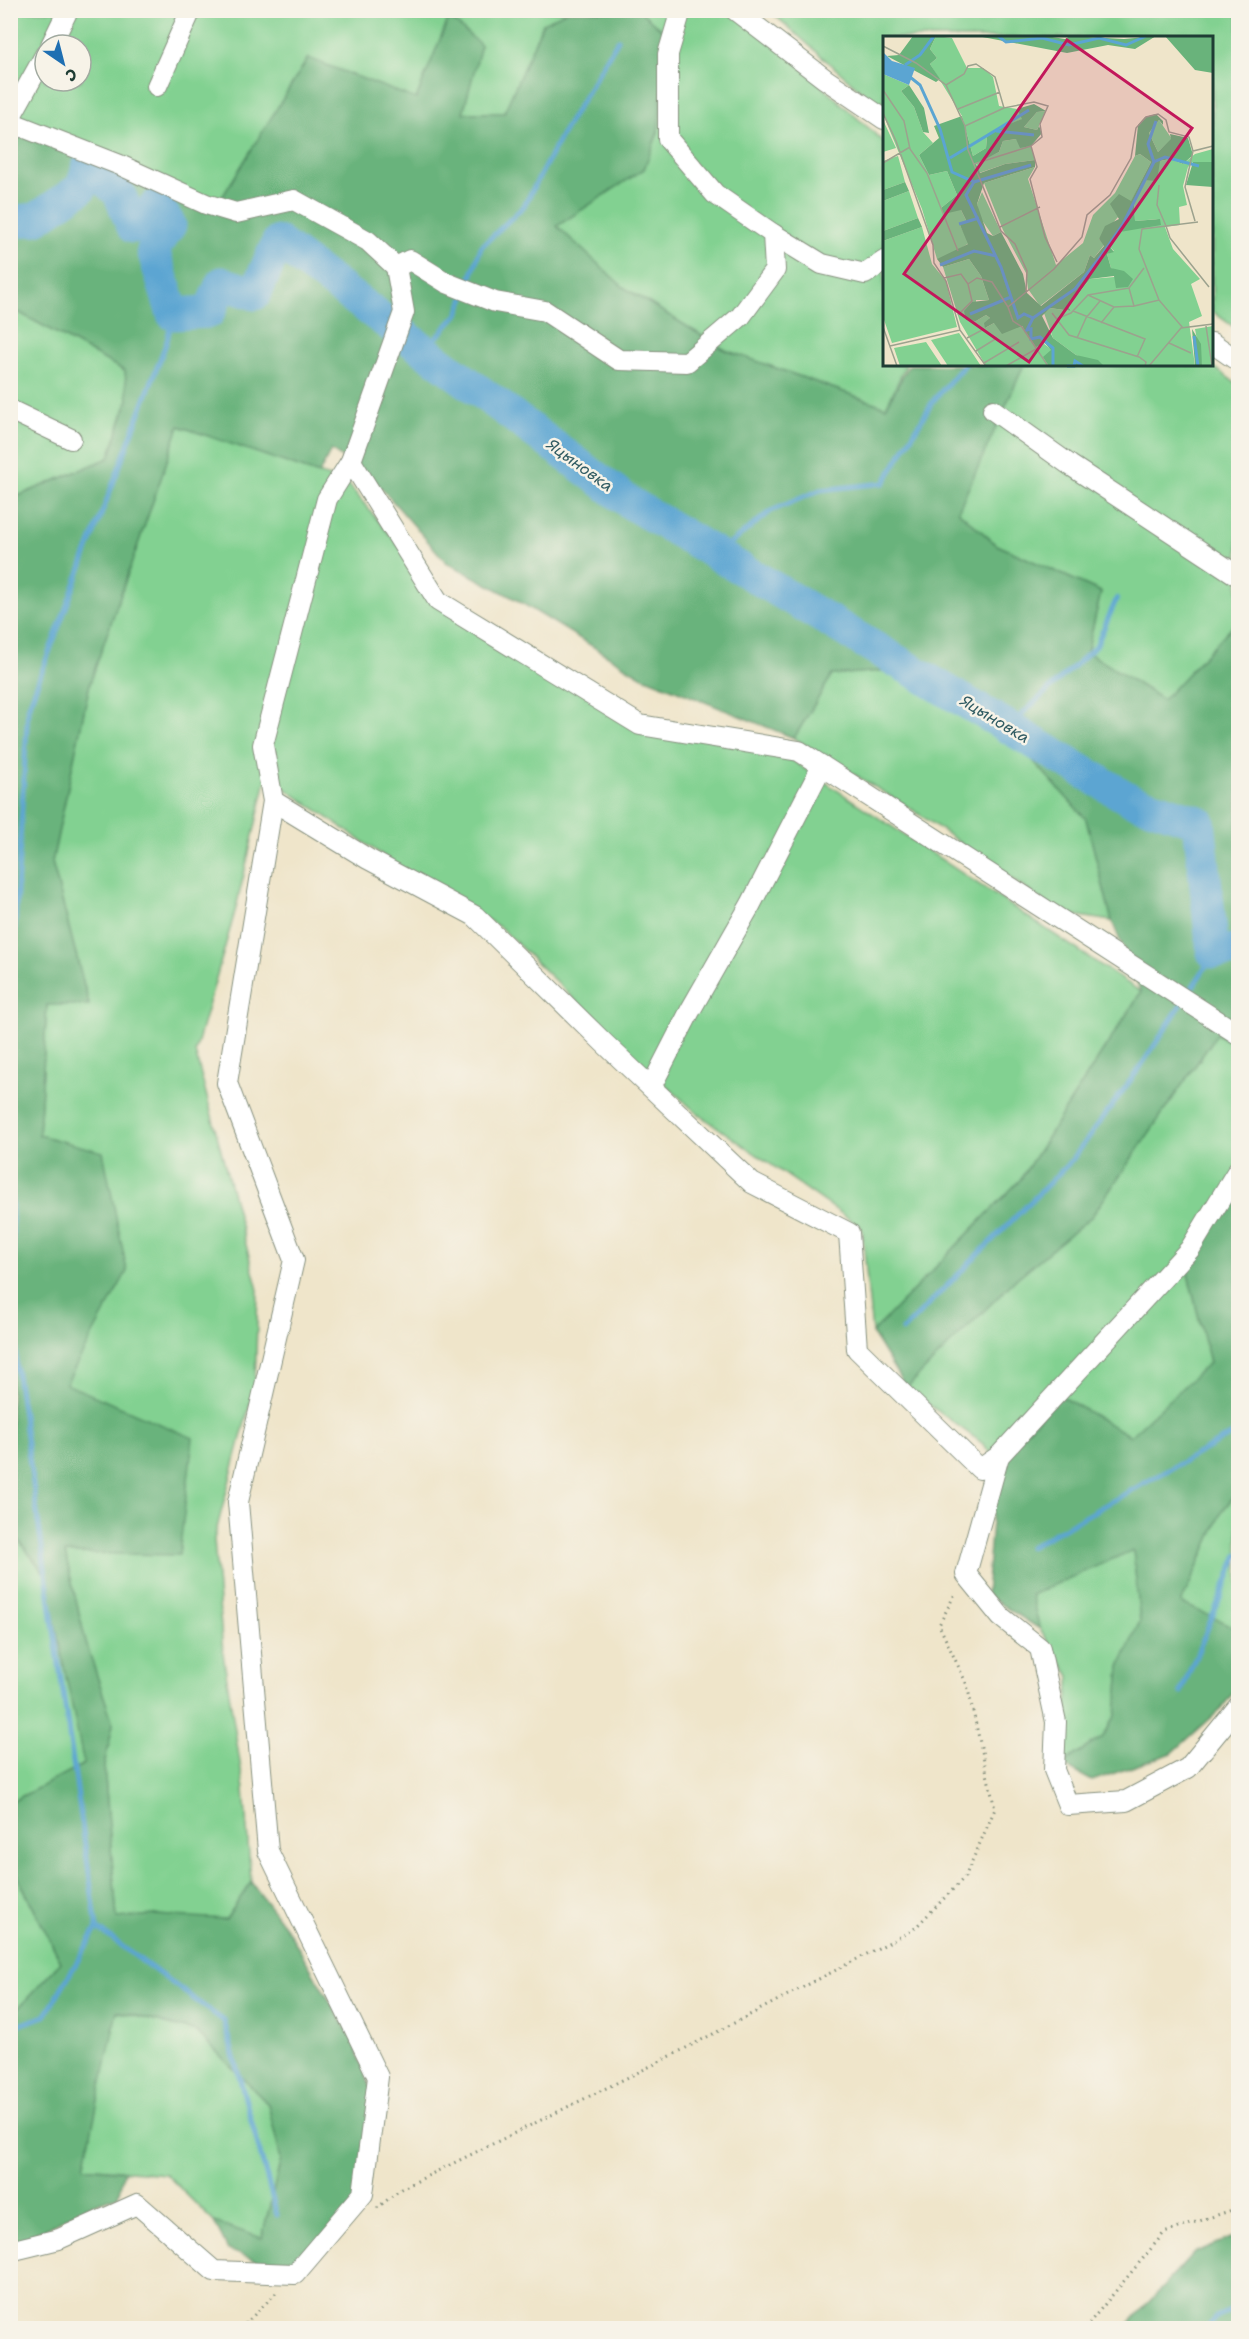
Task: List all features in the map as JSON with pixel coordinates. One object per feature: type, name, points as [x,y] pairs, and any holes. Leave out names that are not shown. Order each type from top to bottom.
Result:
[{"type":"lane","points":[[57,33],[68,10]]},
{"type":"lane","points":[[157,86],[191,10]]},
{"type":"lane","points":[[681,10],[668,54],[668,139],[714,194],[822,264],[866,274],[883,262]]},
{"type":"lane","points":[[735,10],[825,79],[883,118]]},
{"type":"lane","points":[[10,2251],[59,2239],[137,2204],[214,2271],[295,2274],[363,2194],[378,2077],[268,1851],[238,1502],[294,1260],[227,1083],[273,801],[263,745],[327,499],[351,462],[404,312],[396,267],[368,241],[294,200],[236,213],[206,204],[120,165],[10,120],[33,77]]},
{"type":"lane","points":[[396,267],[410,260],[455,286],[495,302],[545,311],[619,360],[687,362],[741,316],[775,270],[773,234]]},
{"type":"lane","points":[[1213,344],[1239,361]]},
{"type":"lane","points":[[993,410],[1070,465],[1239,576]]},
{"type":"lane","points":[[13,415],[71,439]]},
{"type":"lane","points":[[351,462],[438,601],[640,725],[799,751],[1239,1034]]},
{"type":"lane","points":[[651,1087],[690,1011],[751,904],[822,766]]},
{"type":"lane","points":[[273,801],[368,859],[474,916],[752,1183],[849,1233],[857,1348],[980,1469],[999,1456],[1190,1249],[1239,1170]]},
{"type":"lane","points":[[999,1456],[966,1574],[1000,1617],[1040,1648],[1056,1722],[1054,1770],[1068,1805],[1126,1801],[1188,1768],[1239,1707]]},
{"type":"path","points":[[375,2210],[401,2189],[661,2061],[913,1930],[965,1877],[995,1809],[967,1685],[939,1625],[966,1574]]},
{"type":"path","points":[[1085,2328],[1164,2233],[1239,2208]]},
{"type":"path","points":[[241,2328],[295,2274]]},
{"type":"green space","points":[[11,11],[567,11],[543,23],[504,113],[463,113],[480,45],[449,18],[416,99],[216,207],[11,140]]},
{"type":"green space","points":[[567,11],[640,11],[667,34],[658,132],[644,169],[557,226],[623,287],[725,350],[886,407],[908,366],[1024,366],[958,511],[997,545],[1101,592],[1087,652],[1163,700],[1238,620],[1238,1048],[1217,1034],[1092,1216],[1017,1278],[906,1388],[872,1333],[1020,1180],[1141,992],[1112,921],[1086,819],[1019,745],[883,671],[832,675],[794,738],[641,676],[517,600],[446,562],[376,482],[331,450],[319,474],[179,426],[90,683],[52,862],[89,1005],[47,1005],[39,1135],[103,1152],[127,1271],[66,1384],[193,1438],[179,1555],[65,1553],[86,1643],[113,1724],[104,1766],[117,1918],[155,1915],[226,1919],[251,1882],[289,1932],[351,2037],[378,2106],[367,2187],[306,2259],[266,2264],[228,2250],[214,2222],[262,2238],[281,2159],[268,2104],[197,2032],[117,2011],[84,2167],[124,2171],[118,2196],[86,2207],[22,2241],[11,2244],[11,2016],[61,1962],[11,1863],[11,1802],[84,1764],[45,1574],[11,1530],[11,499],[109,458],[128,400],[125,371],[11,308],[10,140],[15,130],[216,207],[308,58],[416,99],[449,17],[481,45],[463,113],[504,113],[543,23]]},
{"type":"green space","points":[[640,11],[732,11],[771,40],[883,141],[883,366],[906,366],[886,407],[725,350],[623,287],[556,226],[644,169],[658,132],[667,34]]},
{"type":"green space","points":[[770,11],[1238,11],[1238,330],[1213,312],[1213,36],[883,36],[883,110]]},
{"type":"green space","points":[[11,308],[125,371],[128,400],[109,458],[11,499]]},
{"type":"green space","points":[[1024,366],[1212,366],[1238,385],[1238,620],[1163,700],[1087,652],[1101,592],[997,545],[958,511]]},
{"type":"green space","points":[[179,426],[347,483],[431,585],[546,664],[667,727],[790,759],[1141,992],[1020,1180],[872,1333],[862,1228],[697,1113],[622,1046],[501,928],[394,863],[267,776],[236,908],[195,1052],[258,1290],[255,1385],[214,1539],[223,1653],[244,1789],[251,1882],[226,1920],[155,1915],[117,1919],[104,1766],[113,1724],[86,1643],[65,1553],[65,1384],[127,1271],[39,1135],[47,1004],[89,1004],[52,862],[90,683]]},
{"type":"green space","points":[[883,671],[1019,745],[1086,819],[1112,921],[1060,913],[913,810],[794,738],[832,675]]},
{"type":"green space","points":[[1217,1034],[1238,1048],[1238,1173],[1187,1270],[1210,1362],[1130,1437],[1061,1396],[997,1461],[982,1443],[906,1388],[1017,1278],[1092,1216]]},
{"type":"green space","points":[[1238,1173],[1238,1491],[1223,1510],[1181,1603],[1238,1629],[1238,1686],[1221,1709],[1172,1753],[1092,1781],[1061,1764],[1103,1737],[1116,1715],[1120,1667],[1140,1621],[1133,1550],[1031,1595],[1040,1629],[986,1595],[997,1461],[1061,1396],[1130,1436],[1210,1362],[1187,1270]]},
{"type":"green space","points":[[1238,1491],[1238,1629],[1181,1603],[1223,1510]]},
{"type":"green space","points":[[10,1530],[45,1574],[85,1764],[11,1802]]},
{"type":"green space","points":[[1133,1549],[1140,1621],[1120,1667],[1116,1715],[1103,1737],[1061,1764],[1070,1676],[1040,1629],[1031,1595]]},
{"type":"green space","points":[[10,1863],[61,1962],[11,2016],[10,2016]]},
{"type":"green space","points":[[116,2011],[197,2032],[268,2104],[281,2159],[262,2239],[214,2222],[166,2174],[84,2167]]},
{"type":"green space","points":[[1238,2235],[1238,2328],[1125,2328],[1194,2253]]},
{"type":"waterway","points":[[468,286],[481,247],[524,206],[562,134],[618,40]]},
{"type":"waterway","name":"Яцыновка","points":[[10,222],[36,219],[81,188],[89,165],[119,193],[133,227],[157,205],[170,225],[153,250],[173,314],[209,312],[222,283],[255,294],[278,242],[632,504],[1131,800],[1199,822],[1213,952],[1238,950]]},
{"type":"waterway","points":[[425,350],[458,314],[465,295]]},
{"type":"waterway","points":[[10,1007],[28,708],[167,341],[173,314]]},
{"type":"waterway","points":[[717,554],[771,511],[820,490],[884,483],[933,401],[963,366]]},
{"type":"waterway","points":[[1008,727],[1096,646],[1117,598]]},
{"type":"waterway","points":[[903,1330],[1072,1160],[1141,1066],[1213,952]]},
{"type":"waterway","points":[[10,1147],[16,1367],[97,1928],[45,2016],[10,2028]]},
{"type":"waterway","points":[[1030,1547],[1238,1431]]},
{"type":"waterway","points":[[1181,1692],[1238,1555]]},
{"type":"waterway","points":[[97,1928],[224,2021],[277,2215]]},
{"type":"waterway","points":[[1207,2328],[1218,2316],[1238,2308]]}]
